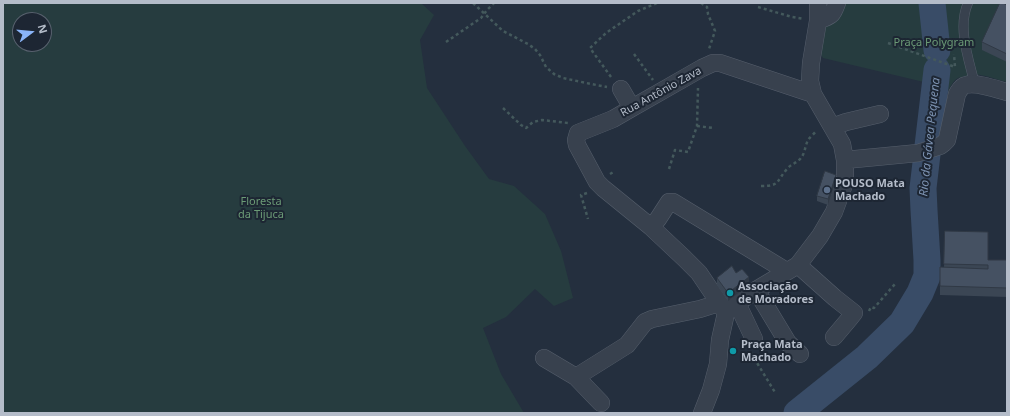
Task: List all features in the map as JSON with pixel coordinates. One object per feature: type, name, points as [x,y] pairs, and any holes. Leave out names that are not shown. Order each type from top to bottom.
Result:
[{"type":"street","points":[[576,377],[627,344],[645,322],[652,319],[727,306],[756,290],[789,268],[820,236],[834,212],[845,182],[842,144],[813,94],[810,81],[811,63],[818,22],[818,3]]},
{"type":"street","points":[[818,22],[832,15],[835,12],[838,3]]},
{"type":"street","name":"Rua Antônio Zava","points":[[584,131],[613,119],[713,63],[720,63],[813,94]]},
{"type":"street","points":[[844,160],[918,153],[936,148],[947,140],[957,94],[960,88],[965,85],[975,85],[1007,92]]},
{"type":"street","points":[[621,89],[632,108]]},
{"type":"street","points":[[829,122],[846,122],[880,114]]},
{"type":"street","points":[[584,131],[576,140],[577,145],[597,182],[603,188],[654,223],[727,306],[752,345]]},
{"type":"street","points":[[654,223],[669,202],[673,202],[789,268],[835,298],[852,316],[834,338]]},
{"type":"street","points":[[756,290],[788,343],[800,354]]},
{"type":"street","points":[[702,413],[711,390],[718,364],[720,340],[727,306]]},
{"type":"street","points":[[544,358],[576,377],[601,403]]},
{"type":"lane","points":[[968,3],[964,20],[964,42],[975,85]]},
{"type":"path","points":[[473,3],[503,31],[535,49],[546,67],[554,74],[578,82],[621,89]]},
{"type":"path","points":[[446,42],[476,21],[494,3]]},
{"type":"path","points":[[621,89],[590,48],[606,33],[638,11],[657,3]]},
{"type":"path","points":[[669,169],[675,150],[688,152],[697,126],[699,70],[715,31],[708,14],[707,7],[701,3]]},
{"type":"path","points":[[758,7],[818,22]]},
{"type":"path","points":[[888,43],[946,63]]},
{"type":"path","points":[[634,54],[662,91]]},
{"type":"path","points":[[504,108],[526,128],[533,122],[542,120],[569,123],[584,131]]},
{"type":"path","points":[[761,186],[771,186],[777,183],[790,164],[797,162],[803,156],[809,139],[829,122]]},
{"type":"path","points":[[697,126],[713,128]]},
{"type":"path","points":[[588,219],[581,195],[603,188]]},
{"type":"path","points":[[852,316],[862,318],[871,307],[874,308],[895,284]]},
{"type":"path","points":[[752,345],[776,394]]},
{"type":"green space","name":"Floresta da Tijuca","points":[[3,3],[421,3],[434,15],[420,40],[427,88],[465,146],[489,179],[514,186],[545,214],[561,251],[573,298],[554,306],[535,289],[506,317],[483,328],[501,374],[524,413],[3,413]]},
{"type":"green space","name":"Praça Polygram","points":[[843,3],[1007,3],[1007,82],[978,75],[958,78],[953,82],[946,97],[935,142],[919,147],[928,83],[823,58],[820,53],[826,26]]},
{"type":"building","points":[[1000,3],[1007,5],[1007,54],[982,42]]},
{"type":"building","name":"POUSO Mata Machado","points":[[825,171],[836,175],[828,199],[817,196]]},
{"type":"building","points":[[945,231],[988,232],[988,260],[1007,260],[1007,288],[940,286],[940,267],[988,269],[988,265],[944,264]]},
{"type":"building","points":[[732,266],[736,273],[742,269],[749,277],[728,293],[717,278]]},
{"type":"waterway","name":"Rio da Gávea Pequena","points":[[932,3],[937,50]]},
{"type":"waterway","name":"Rio da Gávea Pequena","points":[[797,413],[867,357],[902,323],[920,293],[927,276],[923,188],[937,70]]},
{"type":"place","name":"POUSO Mata Machado","points":[[827,190]]},
{"type":"place","name":"Associação de Moradores","points":[[730,293]]},
{"type":"place","name":"Praça Mata Machado","points":[[733,351]]}]
